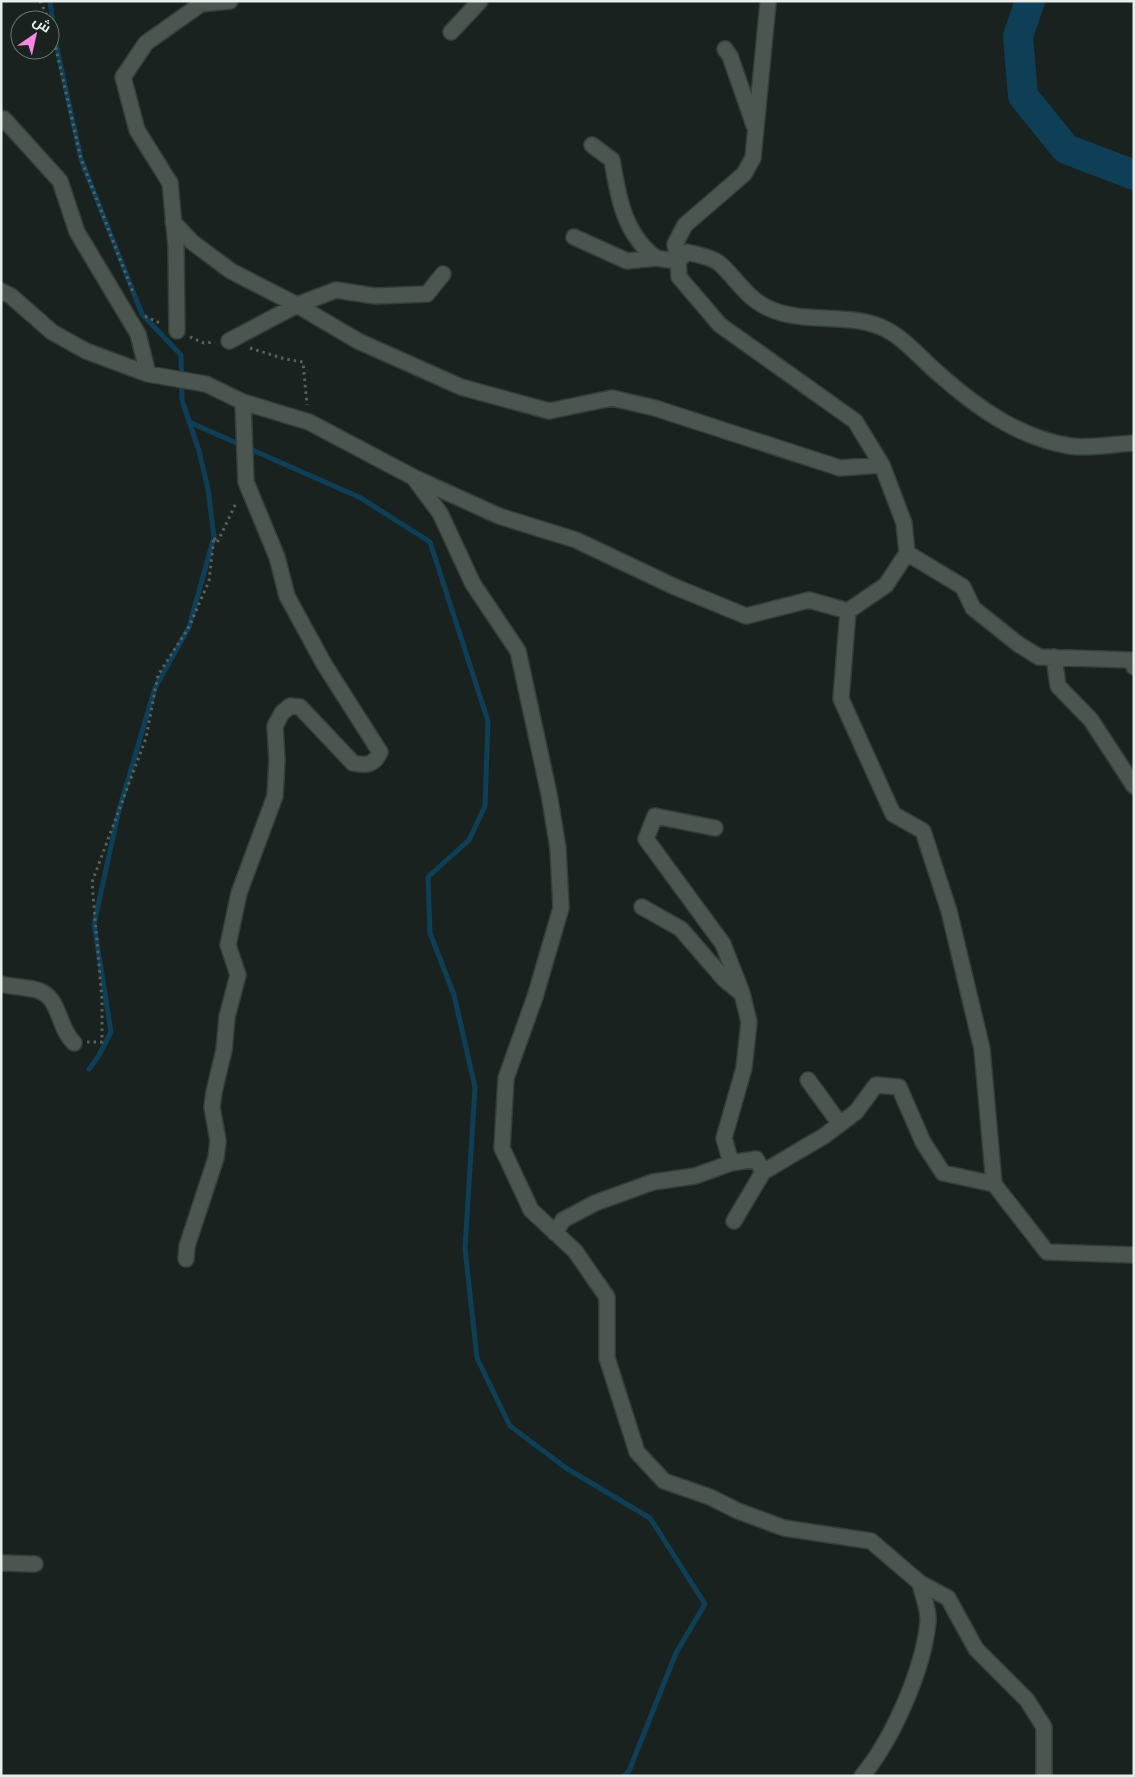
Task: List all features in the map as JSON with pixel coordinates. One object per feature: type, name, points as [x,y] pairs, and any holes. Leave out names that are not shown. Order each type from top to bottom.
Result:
[{"type":"street","points":[[177,331],[174,222],[170,183],[136,130],[123,77],[146,43],[201,4],[230,1]]},
{"type":"street","points":[[451,32],[480,1]]},
{"type":"street","points":[[768,3],[753,158],[744,174],[685,225],[675,244],[679,277],[720,325],[849,416],[858,426],[882,465],[904,522],[907,553],[886,585],[848,611]]},
{"type":"street","points":[[725,49],[730,56],[756,131]]},
{"type":"street","points":[[4,118],[60,181],[76,232],[138,334],[154,375]]},
{"type":"street","points":[[592,145],[612,160],[617,192],[630,229],[657,258]]},
{"type":"street","points":[[174,222],[192,242],[231,271],[298,305],[358,341],[461,387],[549,411],[612,398],[655,408],[840,468],[882,465]]},
{"type":"street","points":[[574,237],[628,262],[657,258],[678,261]]},
{"type":"street","points":[[678,261],[687,252],[718,262],[742,289],[766,307],[787,314],[863,322],[892,332],[958,392],[994,416],[1035,437],[1072,446],[1134,443]]},
{"type":"street","points":[[229,341],[298,305],[336,290],[375,296],[427,294],[443,274]]},
{"type":"street","points":[[1,291],[11,296],[52,332],[86,351],[154,375],[206,384],[243,402],[309,422],[413,478],[499,516],[576,540],[673,586],[746,616],[809,600],[848,611]]},
{"type":"street","points":[[186,1259],[187,1246],[216,1158],[218,1141],[212,1108],[224,1050],[227,1017],[238,975],[228,945],[239,893],[275,796],[277,760],[274,726],[282,713],[290,706],[300,707],[311,716],[353,763],[365,766],[376,761],[380,752],[324,664],[287,596],[277,557],[246,482],[243,402]]},
{"type":"street","points":[[413,478],[440,513],[474,584],[518,651],[549,794],[558,848],[560,908],[543,972],[506,1078],[502,1148],[531,1210],[575,1251],[608,1297],[607,1358],[637,1452],[664,1481],[710,1497],[738,1511],[784,1528],[872,1541],[920,1583],[948,1598],[976,1649],[1027,1700],[1044,1727],[1044,1776]]},
{"type":"street","points":[[907,553],[963,587],[973,608],[1018,644],[1039,657],[1131,660],[1134,667]]},
{"type":"street","points":[[848,611],[841,699],[893,814],[923,831],[949,911],[982,1049],[994,1184],[1047,1252],[1134,1255]]},
{"type":"street","points":[[1054,657],[1058,686],[1090,720],[1134,786]]},
{"type":"street","points":[[715,828],[655,816],[646,840],[722,944],[742,994],[749,1022],[744,1068],[724,1138],[731,1162]]},
{"type":"street","points":[[642,907],[681,929],[725,980],[742,994]]},
{"type":"street","points":[[1,984],[38,990],[52,999],[66,1035],[74,1043]]},
{"type":"street","points":[[808,1080],[840,1124]]},
{"type":"street","points":[[734,1221],[763,1172],[824,1136],[856,1112],[876,1085],[899,1088],[923,1142],[944,1173],[994,1184]]},
{"type":"street","points":[[555,1233],[562,1220],[595,1203],[653,1182],[695,1176],[731,1162],[756,1159],[763,1172]]},
{"type":"street","points":[[1,1563],[35,1564]]},
{"type":"street","points":[[862,1776],[902,1710],[919,1669],[929,1619],[920,1583]]},
{"type":"path","points":[[59,60],[81,159],[134,296]]},
{"type":"path","points":[[142,314],[204,343],[229,341],[285,359],[303,362],[309,422]]},
{"type":"path","points":[[74,1043],[102,1042],[102,1002],[92,882],[146,738],[158,675],[188,626],[209,581],[214,537],[217,543],[246,482]]},
{"type":"waterway","points":[[50,1],[55,39],[81,159],[142,314],[181,355],[182,400],[199,451],[208,489],[214,537],[189,627],[155,688],[119,810],[94,924],[111,1032],[98,1057],[89,1069]]},
{"type":"waterway","points":[[1030,1],[1018,36],[1023,96],[1066,149],[1134,175]]},
{"type":"waterway","points":[[189,422],[361,498],[430,542],[488,721],[485,806],[469,840],[428,877],[430,933],[454,995],[475,1087],[465,1249],[477,1358],[510,1426],[566,1468],[650,1518],[705,1604],[676,1653],[629,1771],[624,1776]]}]
